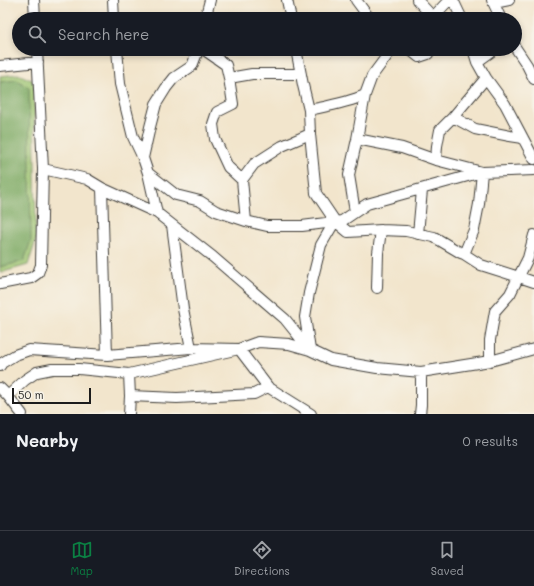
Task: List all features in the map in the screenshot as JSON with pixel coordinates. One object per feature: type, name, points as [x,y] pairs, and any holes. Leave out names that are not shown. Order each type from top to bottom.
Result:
[{"type":"street","points":[[34,0],[35,12]]},
{"type":"street","points":[[113,0],[114,12]]},
{"type":"street","points":[[207,12],[210,0]]},
{"type":"street","points":[[287,0],[290,12]]},
{"type":"street","points":[[356,0],[365,12]]},
{"type":"street","points":[[417,0],[427,12]]},
{"type":"street","points":[[438,12],[449,0]]},
{"type":"street","points":[[454,0],[459,12]]},
{"type":"street","points":[[498,12],[493,2],[509,0]]},
{"type":"street","points":[[0,284],[31,278],[38,273],[41,265],[43,169],[38,56]]},
{"type":"street","points":[[118,56],[120,84],[133,137],[148,173],[157,213]]},
{"type":"street","points":[[143,158],[156,104],[174,78],[192,66],[196,56]]},
{"type":"street","points":[[213,56],[226,65],[233,104],[217,112],[213,124],[215,139],[228,167],[242,180],[246,222]]},
{"type":"street","points":[[297,56],[309,110],[316,193],[335,222],[348,232],[381,230],[406,231],[434,237],[481,265],[534,282]]},
{"type":"street","points":[[355,212],[349,174],[365,95],[372,76],[387,56]]},
{"type":"street","points":[[475,56],[486,78],[505,104],[534,159]]},
{"type":"street","points":[[477,62],[485,56]]},
{"type":"street","points":[[520,56],[534,79]]},
{"type":"street","points":[[0,66],[38,62]]},
{"type":"street","points":[[229,78],[252,74],[301,74]]},
{"type":"street","points":[[436,160],[440,130],[486,78]]},
{"type":"street","points":[[309,110],[333,106],[365,95]]},
{"type":"street","points":[[453,117],[475,129],[523,138]]},
{"type":"street","points":[[242,180],[254,164],[282,146],[310,134]]},
{"type":"street","points":[[357,139],[402,148],[436,160],[482,172]]},
{"type":"street","points":[[43,169],[87,179],[102,188],[157,213],[213,257],[285,319],[310,350]]},
{"type":"street","points":[[148,173],[176,195],[200,201],[216,211],[246,222],[267,226],[302,226],[342,220],[367,204],[422,190],[482,172],[534,170]]},
{"type":"street","points":[[464,254],[474,230],[480,204],[482,172]]},
{"type":"street","points":[[102,188],[107,355]]},
{"type":"street","points":[[418,234],[422,190]]},
{"type":"street","points":[[310,350],[305,317],[309,293],[321,246],[335,222]]},
{"type":"street","points":[[172,225],[183,309],[191,348]]},
{"type":"street","points":[[377,288],[378,253],[381,230]]},
{"type":"street","points":[[490,361],[490,340],[495,311],[510,294],[519,277],[528,258],[534,236]]},
{"type":"street","points":[[8,396],[25,380],[37,372],[80,369],[129,374],[239,349],[258,342],[288,344],[310,350],[331,360],[377,368],[420,372],[490,361],[534,349]]},
{"type":"street","points":[[0,366],[2,363],[15,355],[29,350],[107,355],[191,348],[239,349]]},
{"type":"street","points":[[239,349],[268,387],[312,414]]},
{"type":"street","points":[[420,372],[420,414]]},
{"type":"street","points":[[129,374],[129,414]]},
{"type":"street","points":[[130,396],[177,398],[254,394],[268,387]]},
{"type":"street","points":[[0,388],[22,414]]},
{"type":"green space","points":[[18,74],[34,81],[36,240],[28,265],[0,273],[0,76]]},
{"type":"green space","points":[[17,80],[29,88],[31,240],[24,261],[0,267],[0,82]]}]
